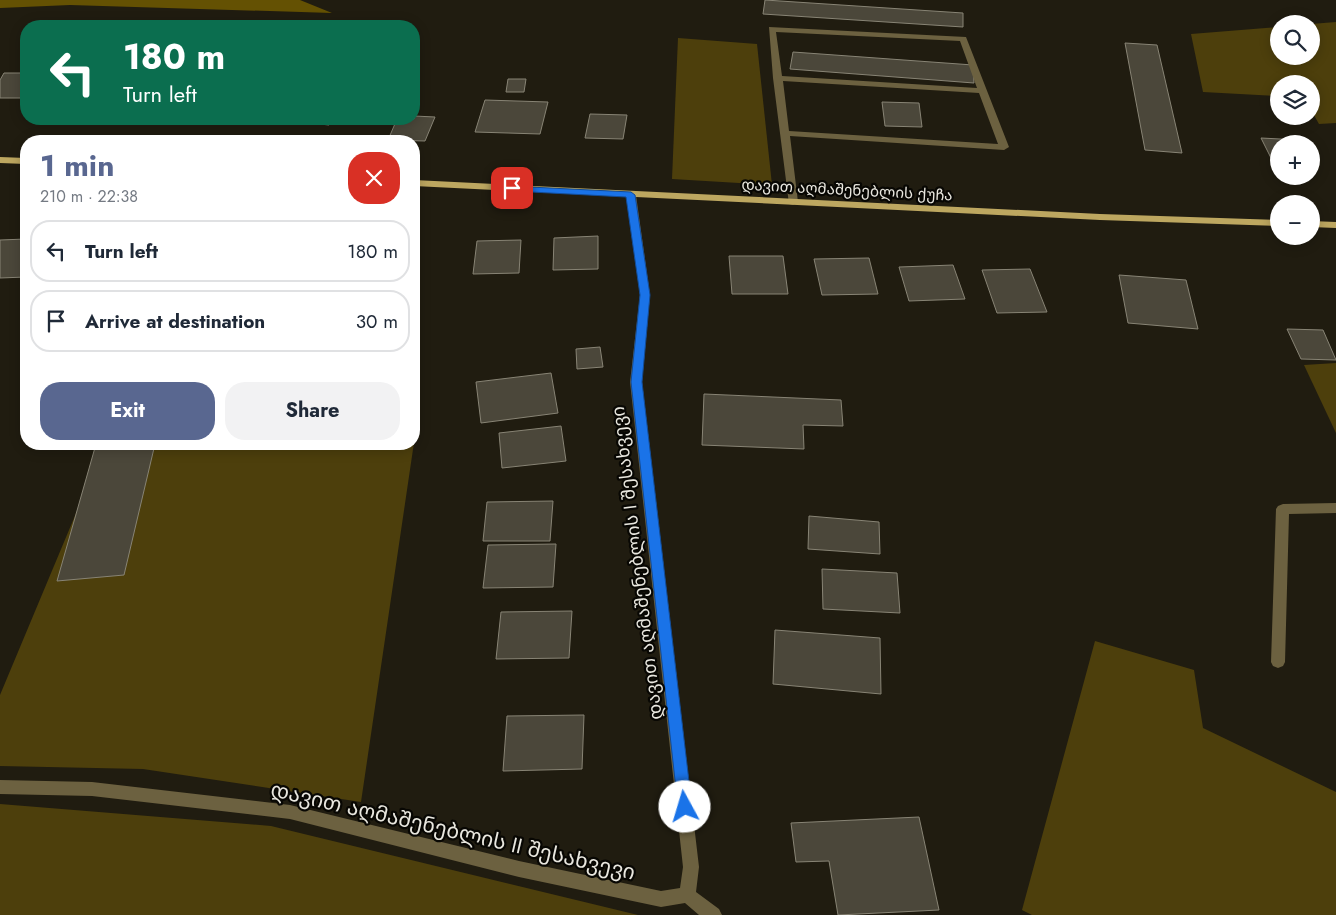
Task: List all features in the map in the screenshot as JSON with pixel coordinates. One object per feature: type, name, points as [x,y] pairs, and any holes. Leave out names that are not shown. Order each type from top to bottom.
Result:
[{"type":"main road","points":[[0,160],[20,161]]},
{"type":"main road","name":"დავით აღმაშენებლის ქუჩა","points":[[420,183],[1100,217],[1270,223]]},
{"type":"main road","points":[[1320,224],[1336,225]]},
{"type":"street","points":[[784,133],[1004,147],[963,39],[772,30],[784,133],[793,202]]},
{"type":"street","points":[[778,78],[983,91]]},
{"type":"street","name":"დავით აღმაშენებლის I შესახვევი","points":[[631,195],[645,295],[636,382],[692,867],[687,896]]},
{"type":"street","points":[[1278,662],[1283,508],[1336,508]]},
{"type":"street","name":"დავით აღმაშენებლის II შესახვევი","points":[[0,787],[92,789],[290,812],[519,869],[661,899],[687,896]]},
{"type":"street","points":[[687,896],[713,915]]},
{"type":"shaded area","points":[[0,0],[300,0],[332,13],[70,5],[0,8]]},
{"type":"shaded area","points":[[1336,22],[1336,123],[1320,124],[1320,75],[1270,75],[1270,96],[1203,92],[1191,34],[1270,28],[1270,65],[1320,65],[1320,23]]},
{"type":"shaded area","points":[[678,38],[757,44],[772,185],[672,179]]},
{"type":"shaded area","points":[[1336,363],[1336,433],[1304,365]]},
{"type":"shaded area","points":[[102,450],[413,450],[361,802],[143,769],[0,766],[0,695]]},
{"type":"shaded area","points":[[1095,641],[1194,670],[1203,728],[1336,792],[1336,915],[1032,915],[1022,910]]},
{"type":"shaded area","points":[[0,804],[271,826],[638,915],[0,915]]},
{"type":"building","points":[[765,0],[963,13],[963,27],[763,14]]},
{"type":"building","points":[[1125,43],[1157,45],[1182,153],[1145,150]]},
{"type":"building","points":[[793,52],[973,65],[974,83],[790,69]]},
{"type":"building","points":[[4,73],[20,73],[20,98],[0,98],[0,80]]},
{"type":"building","points":[[508,79],[526,79],[524,92],[506,92]]},
{"type":"building","points":[[485,100],[548,102],[540,134],[475,132]]},
{"type":"building","points":[[882,102],[919,103],[922,127],[885,126]]},
{"type":"building","points":[[590,114],[627,115],[623,139],[585,138]]},
{"type":"building","points":[[420,116],[435,117],[425,141],[420,141],[420,135],[390,135],[394,125],[420,125]]},
{"type":"building","points":[[1261,138],[1270,138],[1270,156]]},
{"type":"building","points":[[598,236],[598,269],[553,270],[554,238]]},
{"type":"building","points":[[20,239],[20,277],[0,278],[0,240]]},
{"type":"building","points":[[521,240],[519,273],[473,274],[477,241]]},
{"type":"building","points":[[729,256],[783,256],[788,294],[732,294]]},
{"type":"building","points":[[869,258],[878,294],[822,295],[814,259]]},
{"type":"building","points":[[953,265],[965,299],[909,301],[899,267]]},
{"type":"building","points":[[1030,269],[1047,312],[997,313],[982,270]]},
{"type":"building","points":[[1119,275],[1186,280],[1198,329],[1128,323]]},
{"type":"building","points":[[1287,329],[1323,330],[1336,360],[1301,359]]},
{"type":"building","points":[[600,347],[603,367],[577,369],[576,349]]},
{"type":"building","points":[[551,373],[558,413],[481,423],[476,382]]},
{"type":"building","points":[[704,394],[841,400],[843,426],[803,425],[804,449],[702,445]]},
{"type":"building","points":[[561,426],[566,461],[502,468],[499,433]]},
{"type":"building","points":[[94,450],[154,450],[124,575],[57,581]]},
{"type":"building","points":[[553,501],[550,541],[483,541],[487,502]]},
{"type":"building","points":[[809,516],[879,522],[880,554],[808,549]]},
{"type":"building","points":[[556,544],[553,587],[483,588],[488,545]]},
{"type":"building","points":[[822,569],[897,573],[900,613],[823,609]]},
{"type":"building","points":[[572,611],[569,658],[496,659],[501,612]]},
{"type":"building","points":[[775,630],[880,638],[881,694],[773,684]]},
{"type":"building","points":[[584,715],[582,769],[503,771],[507,716]]},
{"type":"building","points":[[919,817],[939,910],[838,915],[829,861],[796,862],[791,823]]},
{"type":"route","points":[[512,188],[631,195],[645,295],[636,382],[664,609],[685,807]]}]
